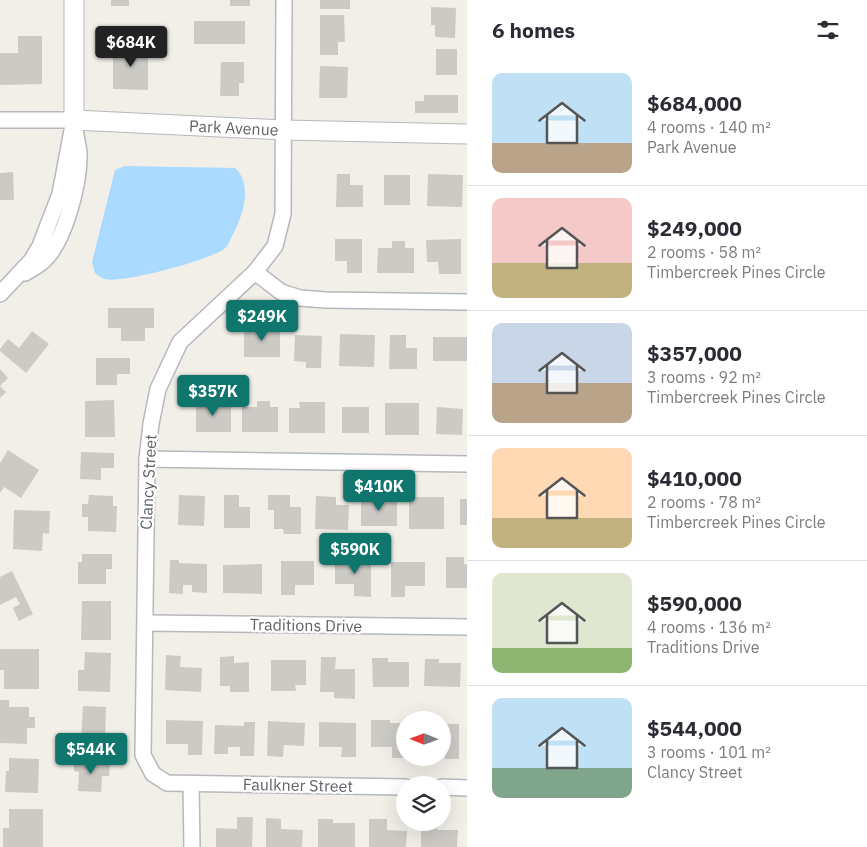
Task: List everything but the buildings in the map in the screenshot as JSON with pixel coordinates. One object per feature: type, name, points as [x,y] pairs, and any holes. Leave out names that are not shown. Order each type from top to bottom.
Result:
[{"type":"street","points":[[0,294],[31,261],[40,246],[60,194],[74,120],[74,0]]},
{"type":"street","name":"Clancy Street","points":[[191,784],[167,783],[153,774],[143,755],[147,459],[151,424],[158,389],[180,342],[255,272],[275,246],[283,214],[284,0]]},
{"type":"street","name":"Park Avenue","points":[[0,120],[74,120],[284,130],[467,134]]},
{"type":"street","points":[[255,272],[281,292],[300,298],[467,302]]},
{"type":"street","points":[[147,459],[467,464]]},
{"type":"street","name":"Traditions Drive","points":[[146,623],[467,627]]},
{"type":"street","points":[[191,784],[192,847]]},
{"type":"street","name":"Faulkner Street","points":[[191,784],[396,787]]},
{"type":"street","points":[[451,787],[467,788]]},
{"type":"water","points":[[125,166],[235,168],[241,175],[244,183],[244,202],[236,229],[227,247],[216,254],[202,259],[146,275],[114,280],[104,279],[95,273],[92,262],[115,170]]}]
